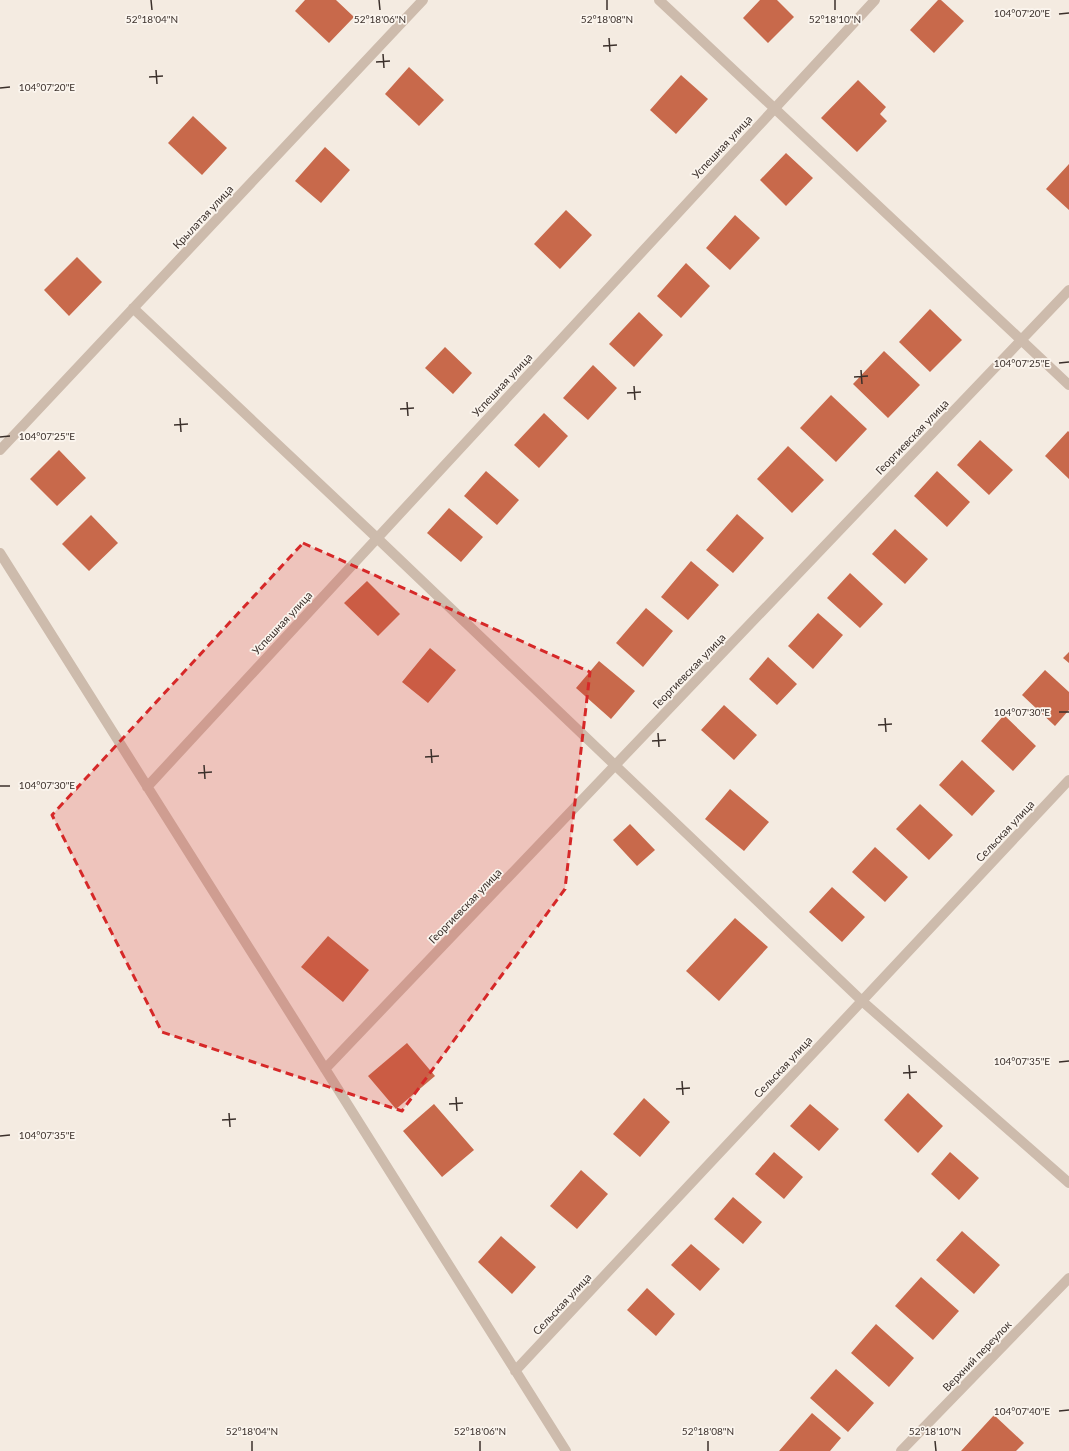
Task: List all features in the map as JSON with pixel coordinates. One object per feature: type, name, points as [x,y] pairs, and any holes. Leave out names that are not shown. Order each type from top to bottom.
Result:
[{"type":"street","name":"Крылатая улица","points":[[0,450],[424,0]]},
{"type":"street","points":[[659,0],[1069,385]]},
{"type":"street","name":"Успешная улица","points":[[147,786],[875,0]]},
{"type":"street","name":"Георгиевская улица","points":[[325,1069],[1069,290]]},
{"type":"street","points":[[133,308],[377,538],[862,1001],[1069,1183]]},
{"type":"street","points":[[0,553],[566,1451]]},
{"type":"street","name":"Сельская улица","points":[[516,1371],[1069,780]]},
{"type":"street","name":"Верхний переулок","points":[[901,1451],[1069,1278]]},
{"type":"highlighted area","points":[[303,543],[590,672],[565,889],[402,1111],[162,1032],[52,815]]},
{"type":"building","points":[[305,0],[336,0],[354,17],[329,43],[295,11]]},
{"type":"building","points":[[760,0],[777,0],[794,17],[768,43],[743,18]]},
{"type":"building","points":[[938,0],[941,0],[964,21],[934,53],[910,30]]},
{"type":"building","points":[[409,67],[444,100],[419,126],[385,94]]},
{"type":"building","points":[[681,75],[708,99],[676,134],[650,110]]},
{"type":"building","points":[[858,80],[886,107],[880,114],[887,121],[857,152],[821,118]]},
{"type":"building","points":[[193,116],[227,148],[202,175],[168,143]]},
{"type":"building","points":[[325,147],[350,170],[321,203],[295,181]]},
{"type":"building","points":[[786,153],[813,178],[786,206],[760,180]]},
{"type":"building","points":[[1069,164],[1069,210],[1046,189]]},
{"type":"building","points":[[566,210],[592,235],[560,269],[534,244]]},
{"type":"building","points":[[735,215],[760,238],[730,270],[706,248]]},
{"type":"building","points":[[77,257],[102,282],[69,316],[44,290]]},
{"type":"building","points":[[686,263],[710,286],[681,318],[657,296]]},
{"type":"building","points":[[930,309],[962,340],[930,372],[899,342]]},
{"type":"building","points":[[639,312],[663,335],[634,367],[609,344]]},
{"type":"building","points":[[445,347],[472,373],[453,394],[425,368]]},
{"type":"building","points":[[884,351],[920,385],[888,418],[853,384]]},
{"type":"building","points":[[593,365],[617,388],[588,420],[563,398]]},
{"type":"building","points":[[831,395],[867,429],[836,462],[800,428]]},
{"type":"building","points":[[544,413],[568,436],[539,468],[514,445]]},
{"type":"building","points":[[1068,431],[1069,432],[1069,479],[1045,456]]},
{"type":"building","points":[[980,440],[1013,470],[989,495],[957,465]]},
{"type":"building","points":[[788,446],[824,480],[792,513],[757,479]]},
{"type":"building","points":[[59,450],[86,478],[57,506],[30,479]]},
{"type":"building","points":[[486,471],[519,500],[497,525],[464,496]]},
{"type":"building","points":[[937,471],[970,502],[947,527],[914,496]]},
{"type":"building","points":[[449,508],[483,537],[461,562],[427,533]]},
{"type":"building","points":[[737,514],[764,538],[733,573],[706,550]]},
{"type":"building","points":[[91,515],[118,543],[89,571],[62,544]]},
{"type":"building","points":[[895,529],[928,559],[905,584],[872,554]]},
{"type":"building","points":[[691,561],[719,585],[688,620],[661,597]]},
{"type":"building","points":[[850,573],[883,604],[860,628],[827,598]]},
{"type":"building","points":[[367,581],[400,614],[378,636],[344,603]]},
{"type":"building","points":[[646,608],[673,631],[643,667],[616,643]]},
{"type":"building","points":[[818,613],[843,635],[813,669],[788,646]]},
{"type":"building","points":[[430,648],[456,670],[428,703],[402,682]]},
{"type":"building","points":[[1069,652],[1069,663],[1063,658]]},
{"type":"building","points":[[768,657],[797,684],[777,705],[749,679]]},
{"type":"building","points":[[599,661],[635,691],[611,719],[576,688]]},
{"type":"building","points":[[1045,670],[1069,692],[1069,710],[1055,726],[1022,695]]},
{"type":"building","points":[[724,705],[757,735],[734,760],[701,730]]},
{"type":"building","points":[[1004,715],[1036,746],[1013,771],[981,741]]},
{"type":"building","points":[[962,760],[995,791],[972,816],[939,785]]},
{"type":"building","points":[[730,789],[769,822],[744,851],[705,819]]},
{"type":"building","points":[[920,804],[953,835],[929,860],[896,829]]},
{"type":"building","points":[[630,824],[655,850],[637,866],[613,840]]},
{"type":"building","points":[[875,847],[908,877],[885,902],[852,872]]},
{"type":"building","points":[[832,887],[865,917],[842,942],[809,912]]},
{"type":"building","points":[[735,918],[768,947],[719,1001],[686,971]]},
{"type":"building","points":[[328,936],[369,970],[343,1002],[301,967]]},
{"type":"building","points":[[407,1043],[435,1076],[396,1109],[368,1076]]},
{"type":"building","points":[[908,1093],[943,1126],[918,1153],[884,1120]]},
{"type":"building","points":[[644,1098],[670,1122],[640,1157],[613,1134]]},
{"type":"building","points":[[434,1104],[474,1150],[442,1177],[403,1131]]},
{"type":"building","points":[[810,1104],[839,1129],[819,1151],[790,1126]]},
{"type":"building","points":[[774,1152],[803,1177],[784,1199],[755,1174]]},
{"type":"building","points":[[950,1152],[979,1178],[959,1200],[931,1174]]},
{"type":"building","points":[[581,1170],[608,1194],[577,1229],[550,1206]]},
{"type":"building","points":[[733,1197],[762,1222],[743,1244],[714,1219]]},
{"type":"building","points":[[962,1231],[1000,1265],[974,1294],[936,1260]]},
{"type":"building","points":[[501,1236],[536,1267],[512,1294],[478,1262]]},
{"type":"building","points":[[691,1244],[720,1269],[700,1291],[671,1265]]},
{"type":"building","points":[[921,1277],[959,1311],[933,1340],[895,1306]]},
{"type":"building","points":[[647,1288],[675,1314],[656,1336],[627,1310]]},
{"type":"building","points":[[876,1324],[914,1358],[889,1387],[851,1353]]},
{"type":"building","points":[[836,1369],[874,1403],[848,1432],[810,1398]]},
{"type":"building","points":[[812,1413],[841,1438],[830,1451],[779,1451]]},
{"type":"building","points":[[994,1415],[1024,1443],[1016,1451],[961,1451]]}]
